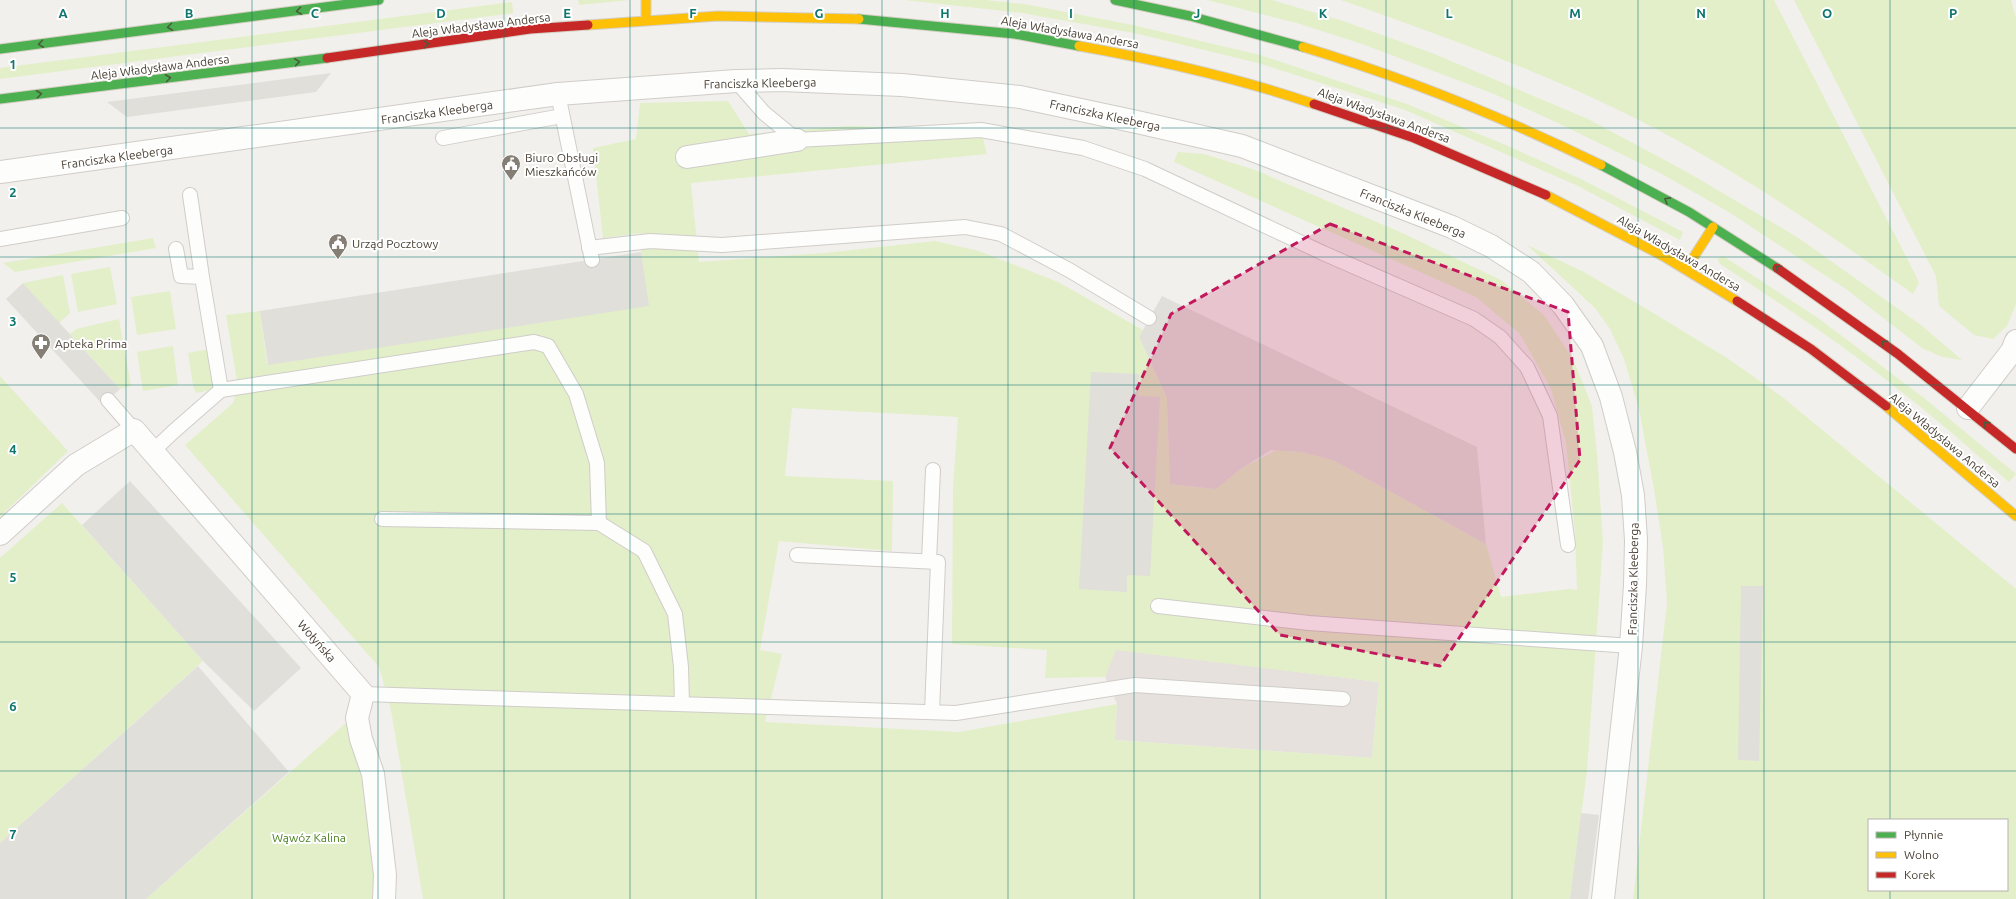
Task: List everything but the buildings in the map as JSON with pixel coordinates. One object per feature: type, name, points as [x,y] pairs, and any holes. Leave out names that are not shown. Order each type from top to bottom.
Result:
[{"type":"main road","points":[[0,49],[379,0]]},
{"type":"main road","points":[[646,0],[646,20]]},
{"type":"main road","points":[[1115,0],[1164,10],[1254,32],[1407,81],[1474,108],[1562,147],[1658,195],[1713,227],[1837,308],[1968,408],[2016,449]]},
{"type":"main road","name":"Aleja Władysława Andersa","points":[[0,99],[258,67],[529,29],[646,20],[741,16],[802,16],[917,22],[1030,36],[1113,50],[1192,68],[1304,99],[1428,142],[1537,190],[1584,213],[1686,269],[1777,326],[1846,375],[1912,426],[2016,516]]},
{"type":"main road","points":[[1686,269],[1713,227]]},
{"type":"street","name":"Franciszka Kleeberga","points":[[0,172],[558,94],[736,81],[782,80],[902,85],[1020,97],[1122,119],[1242,146],[1452,227],[1492,246],[1531,272],[1563,305],[1592,346],[1612,397],[1625,452],[1633,494],[1636,540],[1631,646],[1603,899]]},
{"type":"street","points":[[687,157],[797,140]]},
{"type":"street","points":[[1968,408],[2012,351],[2016,341]]},
{"type":"street","points":[[0,534],[76,465],[134,430]]},
{"type":"street","name":"Wołyńska","points":[[134,430],[363,694]]},
{"type":"street","points":[[363,694],[357,718],[361,739],[373,774],[385,875],[384,899]]},
{"type":"lane","points":[[736,81],[764,113],[797,140],[981,130],[1083,148],[1145,169],[1323,253],[1474,319],[1500,337],[1527,367],[1550,416],[1568,545]]},
{"type":"lane","points":[[558,94],[591,254],[650,241],[722,245],[965,227],[1001,234],[1068,270],[1149,318]]},
{"type":"lane","points":[[444,138],[562,116]]},
{"type":"lane","points":[[190,195],[221,390]]},
{"type":"lane","points":[[0,238],[122,218]]},
{"type":"lane","points":[[176,249],[181,276],[202,277]]},
{"type":"lane","points":[[153,451],[221,390],[534,342],[548,346],[576,394],[597,463],[600,523]]},
{"type":"lane","points":[[108,400],[134,430]]},
{"type":"lane","points":[[929,562],[933,470]]},
{"type":"lane","points":[[382,519],[600,523],[644,551],[675,614],[681,667],[682,704]]},
{"type":"lane","points":[[797,554],[938,562],[932,712]]},
{"type":"lane","points":[[1158,606],[1309,623],[1631,646]]},
{"type":"lane","points":[[363,694],[682,704],[745,708],[956,713],[1135,685],[1343,699]]},
{"type":"highlighted area","points":[[1330,224],[1568,312],[1580,460],[1440,666],[1280,635],[1110,448],[1171,314]]},
{"type":"shaded area","points":[[331,73],[316,92],[127,117],[107,102]]},
{"type":"shaded area","points":[[641,252],[649,306],[268,365],[260,311]]},
{"type":"shaded area","points":[[23,283],[120,389],[103,405],[6,299]]},
{"type":"shaded area","points":[[1162,296],[1477,447],[1486,544],[1333,460],[1302,452],[1271,450],[1239,470],[1216,489],[1170,484],[1167,398],[1139,337]]},
{"type":"shaded area","points":[[1091,372],[1139,374],[1138,396],[1160,397],[1150,576],[1127,575],[1127,592],[1079,589]]},
{"type":"shaded area","points":[[130,481],[301,668],[254,711],[203,661],[82,525]]},
{"type":"shaded area","points":[[1741,586],[1763,586],[1759,761],[1738,760]]},
{"type":"shaded area","points":[[1115,649],[1379,682],[1372,758],[1115,740],[1117,704],[1105,677]]},
{"type":"shaded area","points":[[198,666],[289,772],[146,899],[0,899],[0,843]]},
{"type":"shaded area","points":[[1581,813],[1599,815],[1588,899],[1570,899]]},
{"type":"green space","points":[[578,0],[630,0],[579,5]]},
{"type":"green space","points":[[904,0],[985,0],[1024,4],[1133,25],[1260,55],[1407,104],[1508,146],[1583,180],[1683,232],[1680,240],[1576,185],[1405,110],[1258,63],[1134,33],[1022,13]]},
{"type":"green space","points":[[1207,0],[1272,0],[1343,21],[1432,53],[1588,119],[1687,172],[1797,237],[1921,325],[1962,360],[1942,357],[1922,348],[1846,289],[1727,211],[1660,173],[1558,123],[1494,94],[1365,45],[1300,24]]},
{"type":"green space","points":[[1341,0],[1774,0],[1919,283],[1913,294],[1766,193],[1689,147],[1610,106],[1511,63]]},
{"type":"green space","points":[[1794,0],[2011,0],[2016,18],[2016,304],[2007,326],[1993,339],[1974,335],[1939,306],[1936,276]]},
{"type":"green space","points":[[512,2],[513,13],[0,79],[0,68]]},
{"type":"green space","points":[[728,101],[749,134],[849,126],[981,130],[987,154],[691,183],[699,262],[824,253],[935,241],[979,251],[1058,282],[1143,330],[1139,337],[1167,398],[1170,484],[1216,489],[1239,470],[1276,450],[1302,452],[1333,460],[1486,544],[1501,597],[1569,589],[1577,590],[1575,533],[1566,443],[1551,389],[1520,334],[1476,297],[1174,162],[1178,152],[1204,154],[1255,170],[1400,232],[1501,280],[1544,315],[1573,359],[1592,406],[1603,542],[1587,771],[1570,899],[423,899],[391,710],[379,667],[185,445],[233,403],[238,387],[226,315],[260,311],[267,364],[641,252],[641,233],[603,238],[593,148],[636,139],[640,103]],"holes":[[[792,408],[958,417],[953,488],[952,644],[1047,650],[1045,678],[1105,677],[1116,650],[1379,682],[1372,758],[1115,740],[1117,704],[959,732],[765,722],[782,654],[760,650],[779,541],[892,551],[893,481],[785,476]]]},
{"type":"green space","points":[[153,238],[156,248],[15,272],[3,263]]},
{"type":"green space","points":[[1527,245],[1584,272],[1727,358],[1781,396],[2016,589],[2016,899],[1633,899],[1667,603],[1663,547],[1639,409],[1624,359],[1610,329],[1595,308]]},
{"type":"green space","points":[[1723,256],[1818,318],[1924,398],[2016,474],[2009,482],[1927,412],[1856,357],[1766,294],[1720,264],[1717,259]]},
{"type":"green space","points":[[110,267],[117,304],[78,312],[71,274]]},
{"type":"green space","points":[[63,275],[70,313],[59,323],[23,283]]},
{"type":"green space","points":[[170,291],[176,329],[137,335],[131,297]]},
{"type":"green space","points":[[119,319],[131,386],[120,389],[70,334],[76,329]]},
{"type":"green space","points":[[173,346],[178,385],[143,391],[137,352]]},
{"type":"green space","points":[[209,349],[216,389],[196,393],[193,386],[188,353]]},
{"type":"green space","points":[[0,376],[68,451],[0,517]]},
{"type":"green space","points":[[62,503],[203,661],[0,843],[0,558]]},
{"type":"green space","name":"Wąwóz Kalina","points":[[347,722],[364,771],[378,899],[146,899]]},
{"type":"traffic: fast","points":[[0,49],[379,0]]},
{"type":"traffic: fast","points":[[1115,0],[1190,16],[1303,47]]},
{"type":"traffic: fast","points":[[859,19],[1015,34],[1079,46]]},
{"type":"traffic: fast","points":[[0,99],[327,58]]},
{"type":"traffic: fast","points":[[1601,165],[1689,212],[1777,268]]},
{"type":"traffic: slow","points":[[646,0],[646,20]]},
{"type":"traffic: slow","points":[[588,25],[718,16],[859,19]]},
{"type":"traffic: slow","points":[[1079,46],[1198,70],[1314,104]]},
{"type":"traffic: slow","points":[[1303,47],[1380,72],[1455,100],[1528,131],[1601,165]]},
{"type":"traffic: slow","points":[[1546,195],[1663,256],[1737,301]]},
{"type":"traffic: slow","points":[[1686,269],[1713,227]]},
{"type":"traffic: slow","points":[[1886,406],[2016,516]]},
{"type":"traffic: jam","points":[[327,58],[530,29],[588,25]]},
{"type":"traffic: jam","points":[[1314,104],[1414,138],[1546,195]]},
{"type":"traffic: jam","points":[[1777,268],[1898,354],[2016,449]]},
{"type":"traffic: jam","points":[[1737,301],[1811,349],[1886,406]]},
{"type":"place","name":"Biuro Obsługi Mieszkańców","points":[[511,181]]},
{"type":"place","name":"Urząd Pocztowy","points":[[338,260]]},
{"type":"place","name":"Apteka Prima","points":[[41,360]]}]
